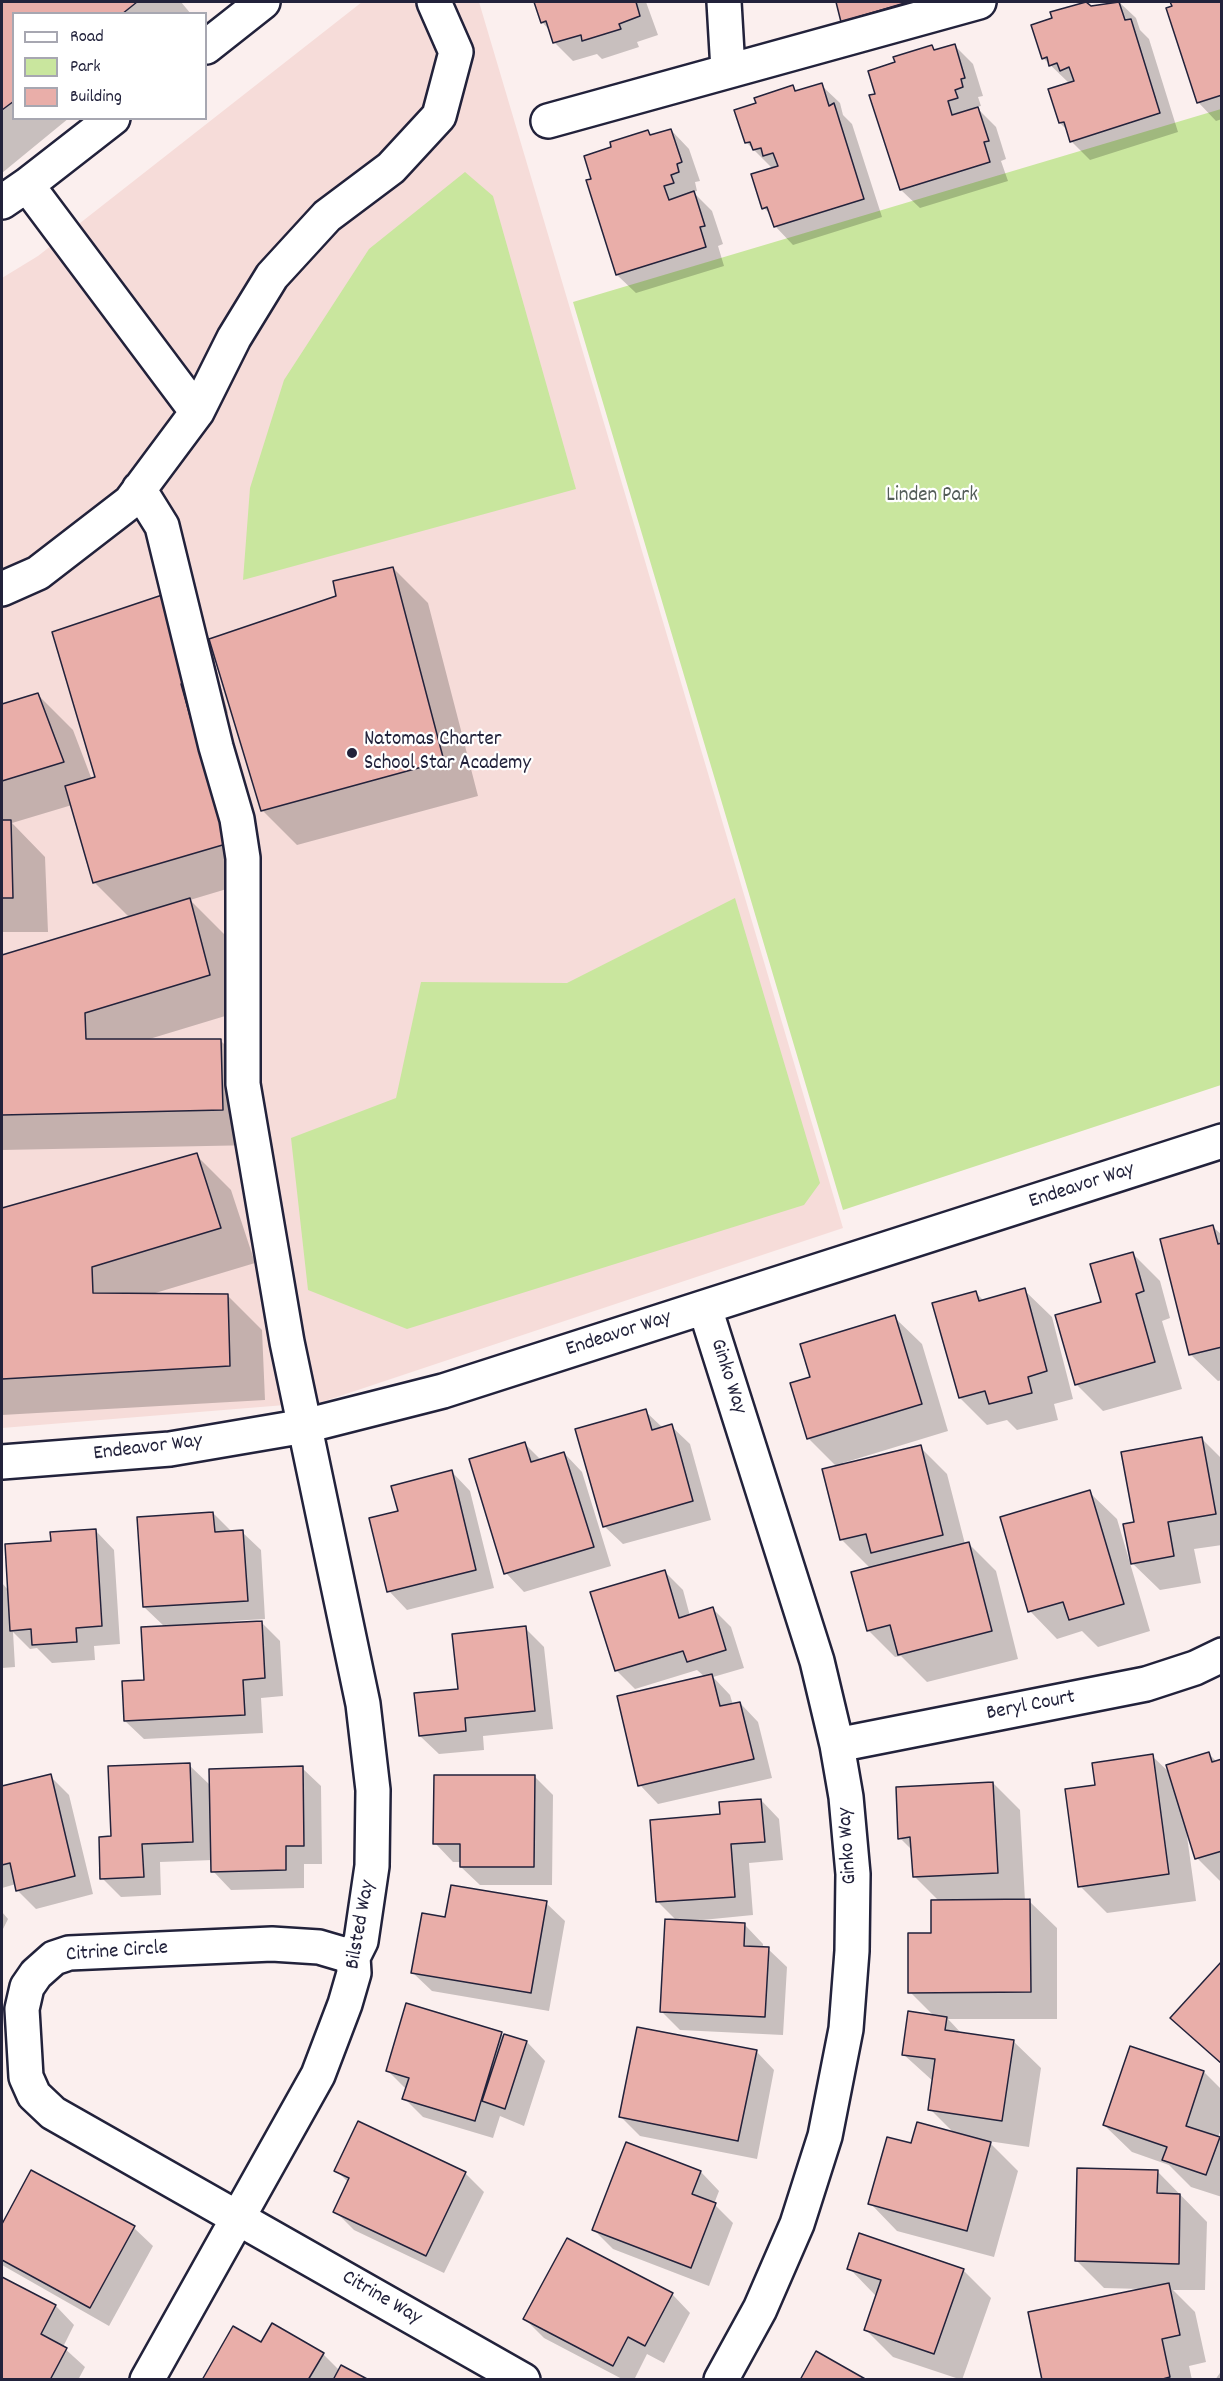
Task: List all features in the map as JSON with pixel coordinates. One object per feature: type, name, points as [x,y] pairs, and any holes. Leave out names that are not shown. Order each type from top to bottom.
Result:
[{"type":"street","points":[[207,45],[263,2]]},
{"type":"street","points":[[2,589],[38,573],[129,502],[197,412],[234,338],[272,276],[327,216],[391,168],[439,116],[456,52],[434,2]]},
{"type":"street","points":[[724,2],[728,70]]},
{"type":"street","points":[[548,121],[978,2]]},
{"type":"street","points":[[110,120],[14,193],[197,412]]},
{"type":"street","name":"Bilsted Way","points":[[139,489],[162,525],[216,747],[237,819],[243,858],[243,1084],[287,1342],[363,1704],[374,1790],[372,1866],[361,1941],[353,1957],[354,1973],[345,2004],[318,2075],[147,2379]]},
{"type":"street","name":"Endeavor Way","points":[[2,1462],[170,1449],[305,1426],[443,1391],[1221,1142]]},
{"type":"street","name":"Ginko Way","points":[[705,1308],[817,1661],[837,1745],[846,1797],[853,1874],[852,1952],[844,2039],[825,2136],[797,2224],[760,2309],[721,2379]]},
{"type":"street","name":"Beryl Court","points":[[837,1745],[1146,1684],[1195,1668],[1221,1655]]},
{"type":"street","name":"Citrine Circle","points":[[239,2218],[53,2113],[34,2095],[26,2077],[22,2009],[27,1987],[36,1974],[54,1958],[69,1953],[272,1944],[319,1947],[353,1957]]},
{"type":"street","name":"Citrine Way","points":[[239,2218],[523,2379]]},
{"type":"shaded area","name":"Natomas Charter School Star Academy","points":[[362,2],[479,2],[843,1228],[322,1402],[2,1428],[2,278],[38,256]]},
{"type":"green space","name":"Linden Park","points":[[1221,109],[1221,1085],[843,1210],[573,302]]},
{"type":"green space","points":[[465,172],[493,196],[576,489],[243,580],[250,488],[284,380],[369,249]]},
{"type":"green space","points":[[735,898],[820,1183],[804,1205],[407,1329],[308,1290],[291,1138],[396,1098],[421,982],[567,983]]},
{"type":"building","points":[[2,2],[137,2],[124,12],[12,12],[12,102],[2,110]]},
{"type":"building","points":[[534,2],[636,2],[640,16],[619,24],[621,29],[582,41],[581,35],[553,43],[546,21],[541,23]]},
{"type":"building","points":[[836,2],[908,2],[841,22]]},
{"type":"building","points":[[1086,2],[1091,6],[1119,2],[1125,20],[1131,19],[1160,113],[1070,142],[1064,122],[1059,123],[1048,89],[1074,81],[1069,67],[1060,71],[1057,63],[1049,66],[1047,57],[1042,59],[1031,25],[1052,18],[1050,12]]},
{"type":"building","points":[[1170,2],[1222,2],[1222,95],[1197,103],[1166,8],[1172,6]]},
{"type":"building","points":[[955,44],[965,78],[961,79],[963,87],[955,90],[958,98],[948,101],[952,115],[978,107],[989,141],[984,142],[990,162],[900,190],[869,95],[875,94],[868,71],[895,62],[893,57],[932,45],[934,50]]},
{"type":"building","points":[[822,83],[829,106],[834,103],[864,199],[774,227],[767,207],[762,209],[751,174],[778,166],[773,153],[763,156],[761,148],[753,150],[750,142],[745,143],[734,110],[756,103],[754,98],[793,85],[795,91]]},
{"type":"building","points":[[671,129],[682,162],[677,164],[679,172],[671,175],[674,183],[664,186],[669,200],[694,191],[705,226],[700,227],[706,247],[616,275],[586,180],[591,179],[584,156],[611,147],[610,142],[648,130],[650,135]]},
{"type":"building","points":[[393,567],[444,761],[261,811],[209,639],[336,596],[333,581]]},
{"type":"building","points":[[171,592],[194,678],[181,684],[226,844],[93,883],[65,786],[95,777],[52,632]]},
{"type":"building","points":[[38,693],[64,762],[2,781],[2,704]]},
{"type":"building","points":[[2,820],[11,820],[13,898],[2,898]]},
{"type":"building","points":[[190,898],[210,975],[85,1013],[86,1039],[221,1039],[223,1110],[2,1115],[2,955]]},
{"type":"building","points":[[197,1153],[221,1228],[92,1267],[93,1293],[228,1294],[230,1366],[2,1379],[2,1208]]},
{"type":"building","points":[[1213,1225],[1218,1244],[1222,1243],[1222,1347],[1189,1355],[1160,1239]]},
{"type":"building","points":[[1133,1252],[1144,1291],[1136,1294],[1155,1362],[1075,1385],[1055,1315],[1101,1302],[1090,1264]]},
{"type":"building","points":[[1025,1288],[1047,1371],[1028,1377],[1032,1393],[989,1404],[985,1391],[959,1398],[932,1303],[976,1291],[979,1301]]},
{"type":"building","points":[[895,1315],[922,1404],[807,1439],[790,1383],[810,1377],[800,1344]]},
{"type":"building","points":[[646,1409],[652,1430],[672,1424],[693,1501],[603,1527],[575,1429]]},
{"type":"building","points":[[1202,1437],[1216,1514],[1168,1522],[1174,1556],[1131,1564],[1123,1524],[1134,1522],[1121,1452]]},
{"type":"building","points":[[525,1442],[531,1462],[564,1452],[594,1547],[504,1574],[469,1459]]},
{"type":"building","points":[[921,1445],[943,1535],[871,1553],[866,1534],[840,1540],[822,1469]]},
{"type":"building","points":[[452,1470],[476,1570],[387,1592],[369,1518],[398,1511],[391,1486]]},
{"type":"building","points":[[1090,1490],[1124,1604],[1069,1620],[1063,1602],[1028,1612],[1000,1517]]},
{"type":"building","points":[[213,1512],[215,1532],[243,1530],[248,1601],[143,1607],[137,1517]]},
{"type":"building","points":[[96,1529],[102,1626],[76,1628],[77,1642],[32,1645],[31,1629],[10,1631],[5,1544],[51,1541],[50,1532]]},
{"type":"building","points":[[969,1542],[992,1631],[898,1655],[890,1625],[867,1631],[851,1572]]},
{"type":"building","points":[[665,1570],[679,1618],[713,1607],[726,1650],[687,1662],[683,1651],[615,1671],[590,1592]]},
{"type":"building","points":[[262,1621],[265,1678],[243,1680],[245,1715],[124,1721],[122,1681],[144,1680],[141,1627]]},
{"type":"building","points":[[526,1626],[535,1711],[465,1718],[466,1731],[419,1736],[414,1693],[458,1689],[452,1634]]},
{"type":"building","points":[[712,1674],[720,1706],[740,1702],[754,1759],[638,1786],[617,1696]]},
{"type":"building","points":[[1209,1752],[1212,1762],[1222,1759],[1222,1851],[1195,1859],[1166,1765]]},
{"type":"building","points":[[1153,1754],[1169,1874],[1078,1887],[1065,1789],[1095,1785],[1092,1763]]},
{"type":"building","points":[[190,1763],[193,1842],[142,1844],[144,1877],[100,1879],[99,1837],[111,1836],[108,1766]]},
{"type":"building","points":[[303,1766],[304,1846],[286,1846],[286,1870],[211,1872],[209,1769]]},
{"type":"building","points":[[51,1774],[75,1876],[16,1891],[10,1863],[2,1865],[2,1786]]},
{"type":"building","points":[[434,1775],[535,1775],[534,1867],[460,1867],[460,1844],[433,1844]]},
{"type":"building","points":[[993,1782],[998,1873],[913,1877],[910,1837],[898,1839],[896,1787]]},
{"type":"building","points":[[761,1799],[765,1842],[731,1844],[735,1897],[656,1902],[650,1820],[720,1814],[719,1802]]},
{"type":"building","points":[[451,1885],[547,1901],[531,1993],[411,1973],[422,1913],[445,1917]]},
{"type":"building","points":[[1030,1899],[1031,1992],[908,1993],[908,1933],[931,1933],[931,1900]]},
{"type":"building","points":[[665,1919],[745,1923],[744,1946],[769,1947],[765,2017],[660,2012]]},
{"type":"building","points":[[1222,1961],[1222,2064],[1170,2018]]},
{"type":"building","points":[[406,2003],[502,2032],[475,2121],[402,2099],[409,2078],[386,2071]]},
{"type":"building","points":[[908,2011],[947,2017],[945,2030],[1014,2040],[1002,2121],[928,2110],[935,2059],[902,2055]]},
{"type":"building","points":[[637,2027],[757,2050],[738,2141],[619,2117]]},
{"type":"building","points":[[504,2034],[527,2041],[505,2109],[482,2101]]},
{"type":"building","points":[[1130,2046],[1204,2071],[1186,2126],[1220,2137],[1206,2175],[1162,2160],[1167,2147],[1103,2125]]},
{"type":"building","points":[[358,2121],[466,2172],[426,2256],[333,2212],[349,2178],[334,2171]]},
{"type":"building","points":[[917,2122],[991,2142],[967,2231],[868,2204],[887,2137],[911,2143]]},
{"type":"building","points":[[626,2142],[701,2171],[692,2194],[716,2203],[691,2268],[592,2230]]},
{"type":"building","points":[[1077,2168],[1158,2170],[1157,2193],[1180,2194],[1179,2264],[1075,2261]]},
{"type":"building","points":[[31,2170],[135,2226],[90,2308],[2,2260],[2,2224]]},
{"type":"building","points":[[859,2233],[964,2269],[934,2354],[864,2330],[881,2280],[847,2269]]},
{"type":"building","points":[[567,2238],[673,2293],[645,2346],[628,2337],[613,2366],[523,2319]]},
{"type":"building","points":[[2,2277],[56,2305],[41,2334],[67,2348],[50,2380],[2,2380]]},
{"type":"building","points":[[1169,2283],[1180,2335],[1162,2339],[1170,2377],[1159,2380],[1042,2380],[1028,2312]]},
{"type":"building","points":[[272,2323],[324,2353],[308,2380],[202,2380],[233,2326],[261,2342]]},
{"type":"building","points":[[816,2351],[867,2380],[800,2380]]},
{"type":"building","points":[[341,2365],[369,2380],[333,2380]]},
{"type":"place","name":"Natomas Charter School Star Academy","points":[[352,753]]}]
